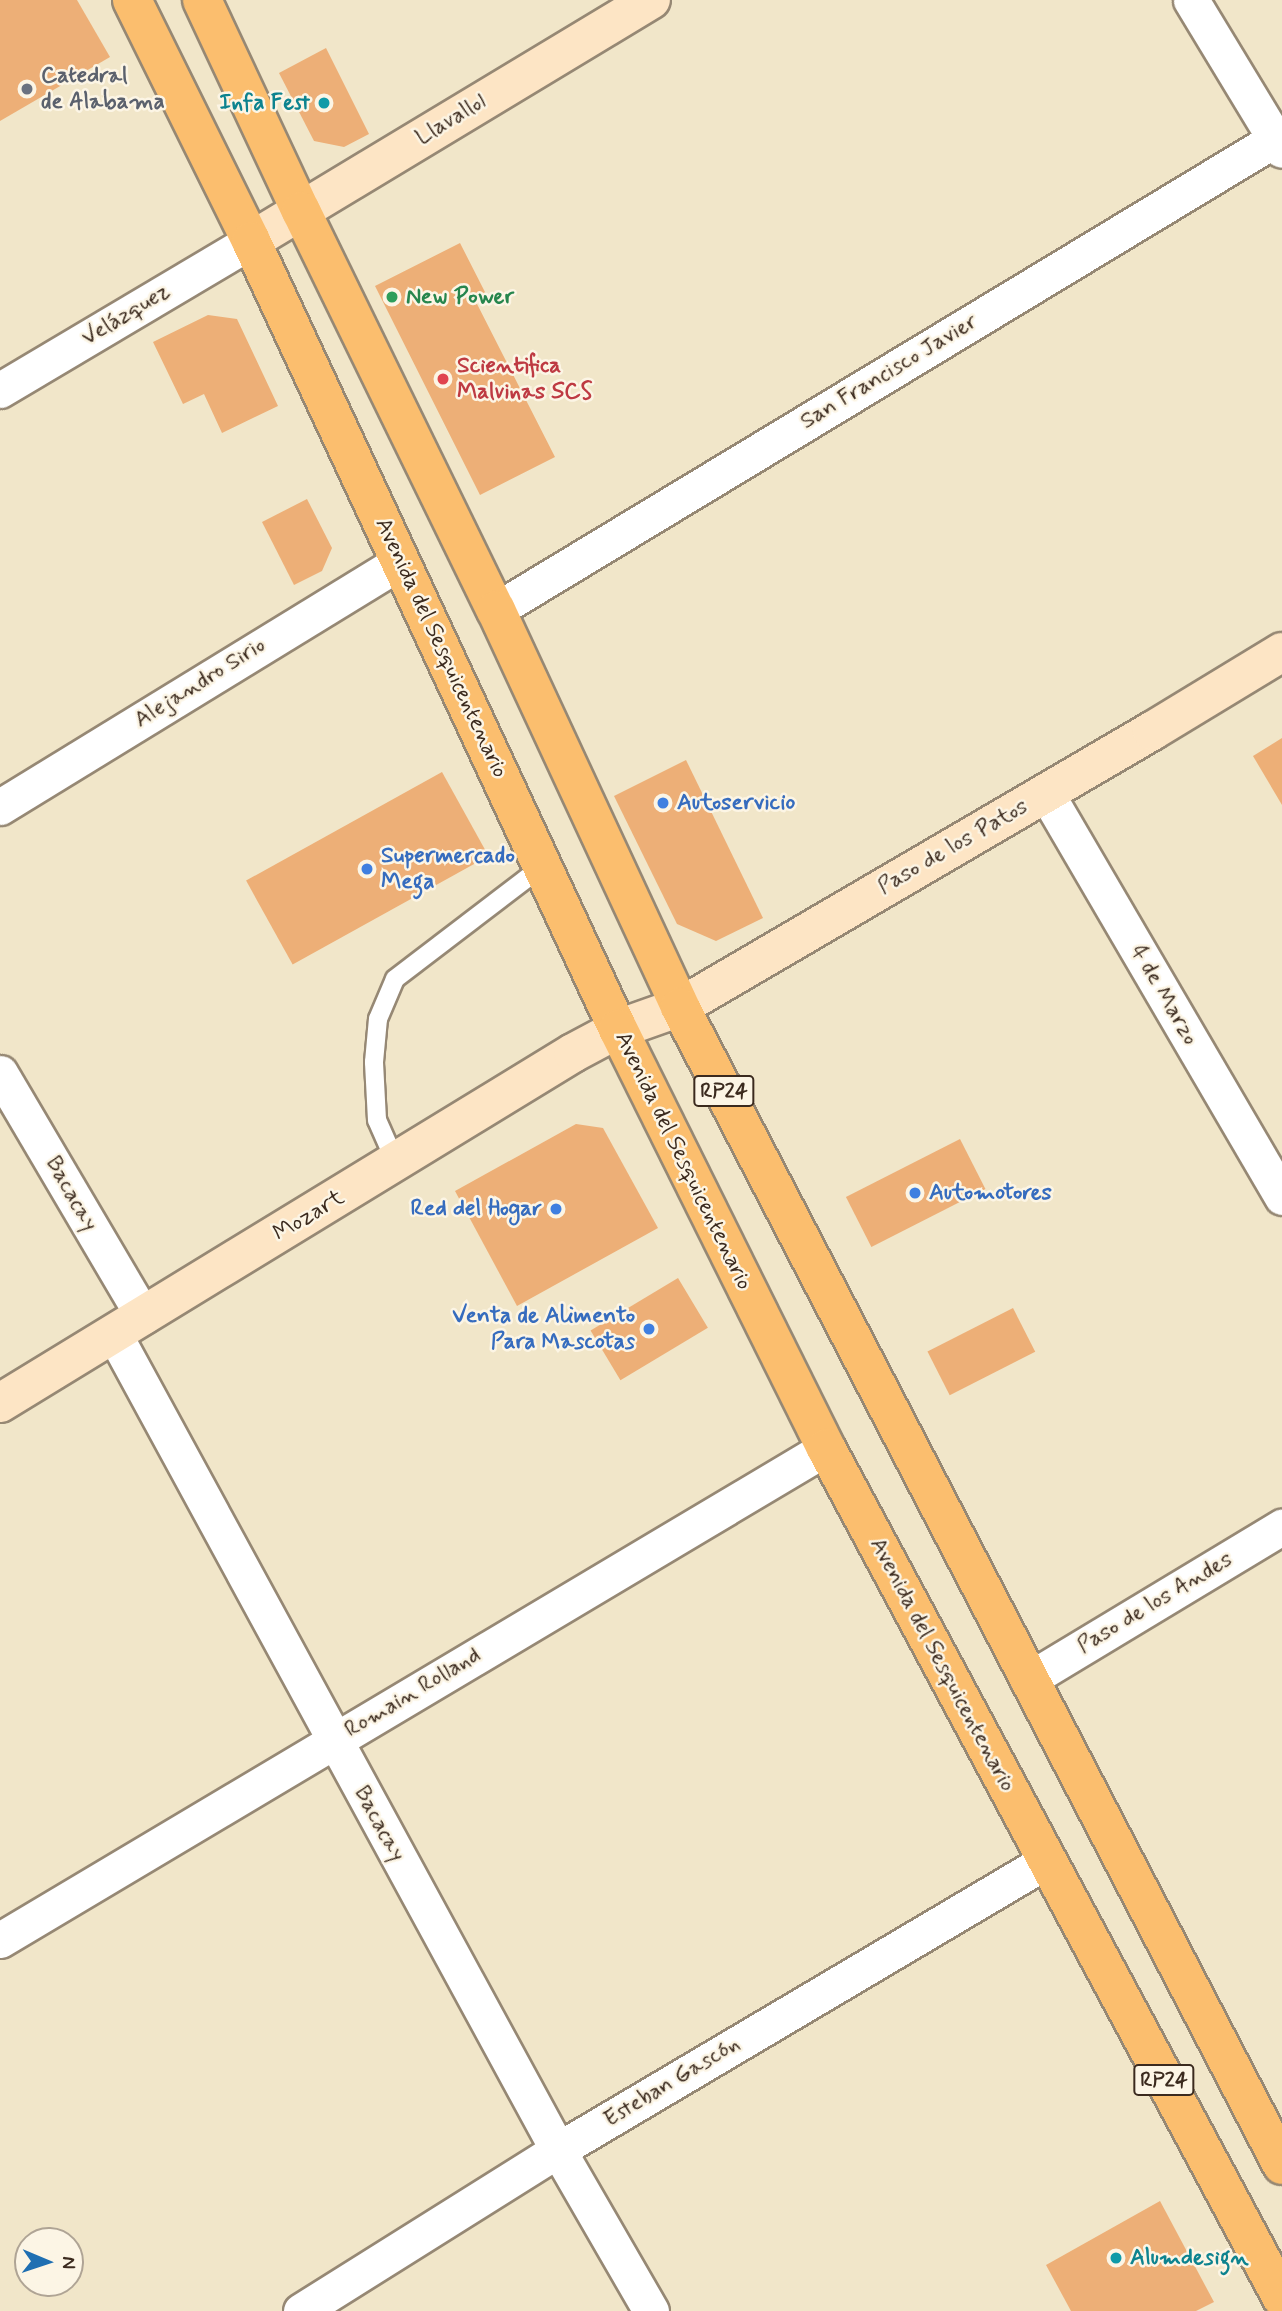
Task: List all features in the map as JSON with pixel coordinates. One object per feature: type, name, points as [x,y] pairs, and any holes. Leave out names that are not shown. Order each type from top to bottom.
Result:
[{"type":"main road","name":"Avenida del Sesquicentenario","points":[[132,0],[251,241],[618,1029],[826,1448],[1282,2298]]},
{"type":"main road","name":"RP24","points":[[202,0],[301,211],[496,610],[680,1007],[1282,2165]]},
{"type":"street","name":"Llavallol","points":[[251,241],[651,0]]},
{"type":"street","points":[[1191,0],[1280,141]]},
{"type":"street","name":"San Francisco Javier","points":[[496,610],[1280,141]]},
{"type":"street","name":"Velázquez","points":[[0,390],[251,241]]},
{"type":"street","name":"Alejandro Sirio","points":[[0,807],[401,561]]},
{"type":"street","name":"Paso de los Patos","points":[[618,1029],[680,1007],[1282,652]]},
{"type":"street","name":"4 de Marzo","points":[[1046,793],[1282,1196]]},
{"type":"street","name":"Mozart","points":[[0,1403],[396,1164],[573,1053],[618,1029]]},
{"type":"street","name":"Bacacay","points":[[0,1073],[128,1325],[333,1741],[558,2150],[651,2311]]},
{"type":"street","name":"Romain Rolland","points":[[0,1940],[826,1448]]},
{"type":"street","name":"Paso de los Andes","points":[[1028,1679],[1282,1527]]},
{"type":"street","name":"Esteban Gascón","points":[[301,2311],[558,2150],[1046,1861]]},
{"type":"lane","points":[[396,1164],[377,1120],[374,1062],[379,1019],[395,979],[543,866]]},
{"type":"building","name":"Catedral de Alabama","points":[[0,0],[77,0],[110,57],[0,121]]},
{"type":"building","name":"Infa Fest","points":[[326,48],[369,134],[344,147],[314,141],[279,73]]},
{"type":"building","points":[[460,243],[486,294],[475,300],[555,457],[480,495],[375,286]]},
{"type":"building","points":[[208,315],[237,319],[278,406],[222,433],[204,394],[183,404],[153,342]]},
{"type":"building","points":[[307,499],[332,548],[322,571],[294,585],[262,522]]},
{"type":"building","points":[[1282,738],[1282,805],[1253,756]]},
{"type":"building","points":[[686,760],[763,918],[716,941],[677,924],[614,796]]},
{"type":"building","name":"Supermercado Mega","points":[[442,772],[489,856],[293,965],[246,881]]},
{"type":"building","name":"Red del Hogar","points":[[576,1124],[603,1128],[658,1228],[517,1306],[455,1191]]},
{"type":"building","name":"Automotores","points":[[960,1139],[985,1189],[871,1247],[846,1197]]},
{"type":"building","name":"Venta de Alimento Para Mascotas","points":[[678,1278],[708,1328],[620,1380],[591,1331]]},
{"type":"building","points":[[1013,1308],[1035,1352],[950,1395],[927,1352]]},
{"type":"building","name":"Alumdesign","points":[[1160,2201],[1214,2302],[1196,2311],[1071,2311],[1046,2265]]},
{"type":"place","name":"Catedral de Alabama","points":[[27,89]]},
{"type":"place","name":"Infa Fest","points":[[324,103]]},
{"type":"place","name":"New Power","points":[[392,297]]},
{"type":"place","name":"Scientifica Malvinas SCS","points":[[443,379]]},
{"type":"place","name":"Autoservicio","points":[[663,803]]},
{"type":"place","name":"Supermercado Mega","points":[[367,869]]},
{"type":"place","name":"Automotores","points":[[915,1193]]},
{"type":"place","name":"Red del Hogar","points":[[556,1209]]},
{"type":"place","name":"Venta de Alimento Para Mascotas","points":[[649,1329]]},
{"type":"place","name":"Alumdesign","points":[[1116,2258]]}]
